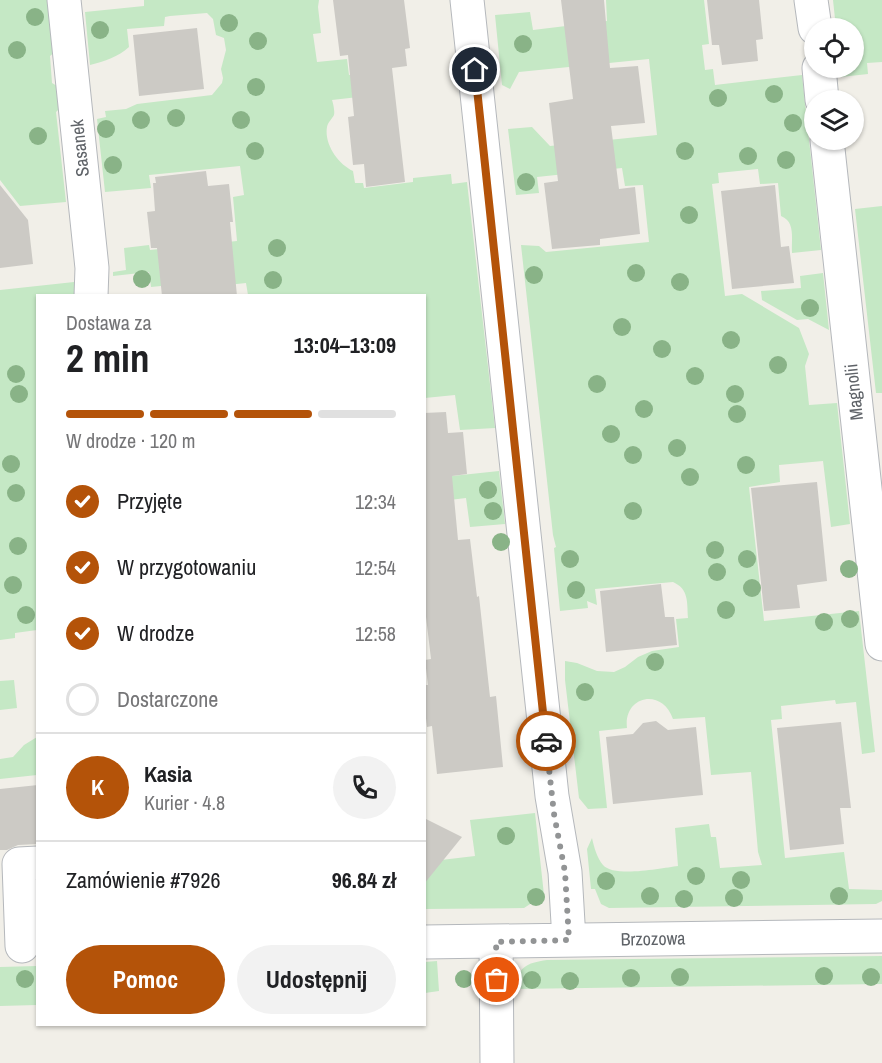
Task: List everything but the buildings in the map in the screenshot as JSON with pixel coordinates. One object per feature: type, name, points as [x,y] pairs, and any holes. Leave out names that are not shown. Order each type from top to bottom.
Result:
[{"type":"street","name":"Sasanek","points":[[64,0],[92,268],[91,294]]},
{"type":"street","points":[[467,0],[552,796],[565,872],[569,940]]},
{"type":"street","points":[[812,0],[813,18]]},
{"type":"street","name":"Magnolii","points":[[828,150],[882,644]]},
{"type":"street","points":[[20,946],[19,864],[36,864]]},
{"type":"street","name":"Brzozowa","points":[[426,942],[882,936]]},
{"type":"street","points":[[496,942],[497,1063]]},
{"type":"green space","points":[[0,0],[50,0],[56,51],[50,56],[52,83],[57,86],[59,109],[56,112],[66,202],[20,206],[0,180]]},
{"type":"green space","points":[[144,0],[319,0],[321,33],[313,34],[317,62],[347,59],[349,75],[391,70],[393,93],[332,100],[334,115],[327,127],[330,147],[342,164],[353,171],[355,183],[363,183],[364,188],[413,182],[413,178],[451,174],[452,184],[467,182],[495,428],[460,430],[455,395],[426,398],[426,294],[248,294],[246,283],[191,289],[191,283],[151,287],[149,272],[113,276],[113,272],[126,270],[124,248],[149,245],[150,250],[237,241],[233,197],[244,195],[240,166],[149,175],[151,188],[105,192],[97,119],[106,117],[105,111],[126,109],[137,104],[212,95],[222,83],[221,69],[226,50],[224,38],[216,35],[213,19],[207,13],[165,17],[164,26],[127,29],[129,47],[111,58],[90,65],[85,12],[144,6]]},
{"type":"green space","points":[[606,0],[704,0],[709,44],[702,45],[705,70],[713,69],[715,85],[802,75],[804,150],[810,150],[821,250],[792,253],[791,227],[789,222],[781,216],[778,183],[760,184],[758,169],[718,173],[719,183],[712,184],[725,296],[742,294],[799,328],[809,354],[805,366],[809,405],[837,403],[850,524],[831,527],[823,461],[779,465],[780,482],[749,487],[764,621],[859,611],[875,752],[862,754],[856,702],[836,704],[835,700],[781,706],[782,719],[771,720],[785,858],[844,852],[849,889],[882,890],[882,901],[876,904],[609,908],[601,904],[595,889],[591,889],[587,849],[592,838],[599,859],[609,869],[627,872],[650,870],[678,866],[675,828],[709,824],[711,837],[716,837],[720,868],[762,865],[758,852],[751,772],[711,775],[705,717],[673,719],[661,702],[653,699],[637,703],[627,717],[627,728],[599,731],[607,808],[588,809],[579,798],[565,680],[565,661],[597,671],[614,672],[652,651],[679,647],[676,619],[688,618],[687,601],[685,592],[673,582],[595,589],[597,605],[587,601],[588,608],[560,611],[554,548],[556,547],[521,245],[539,246],[546,252],[649,242],[643,185],[625,186],[622,168],[537,177],[539,193],[516,195],[508,129],[532,127],[550,146],[657,135],[649,59],[519,72],[510,89],[502,85],[495,15],[530,12],[533,30],[607,21]]},
{"type":"green space","points":[[833,0],[882,0],[882,62],[867,63],[868,74],[864,74],[864,18],[835,18]]},
{"type":"green space","points":[[882,206],[882,393],[876,393],[855,209]]},
{"type":"green space","points":[[823,273],[829,330],[808,319],[797,320],[762,300],[761,291],[801,288],[800,276]]},
{"type":"green space","points":[[74,282],[75,294],[36,294],[36,630],[15,633],[15,638],[0,640],[0,290]]},
{"type":"green space","points":[[499,471],[505,524],[470,527],[466,498],[426,503],[426,479]]},
{"type":"green space","points":[[14,680],[17,708],[0,710],[0,681]]},
{"type":"green space","points":[[36,738],[36,775],[0,779],[0,759],[13,757],[24,745]]},
{"type":"green space","points":[[535,813],[544,895],[524,908],[426,909],[426,862],[475,856],[470,820]]},
{"type":"green space","points":[[882,956],[882,984],[514,989],[524,967],[547,960]]},
{"type":"green space","points":[[437,961],[439,991],[426,993],[426,962]]},
{"type":"green space","points":[[36,966],[36,1005],[0,1006],[0,967]]},
{"type":"way so far","points":[[497,980],[496,942],[569,940],[565,872],[554,814],[546,741]]},
{"type":"route","points":[[475,70],[546,741]]}]
